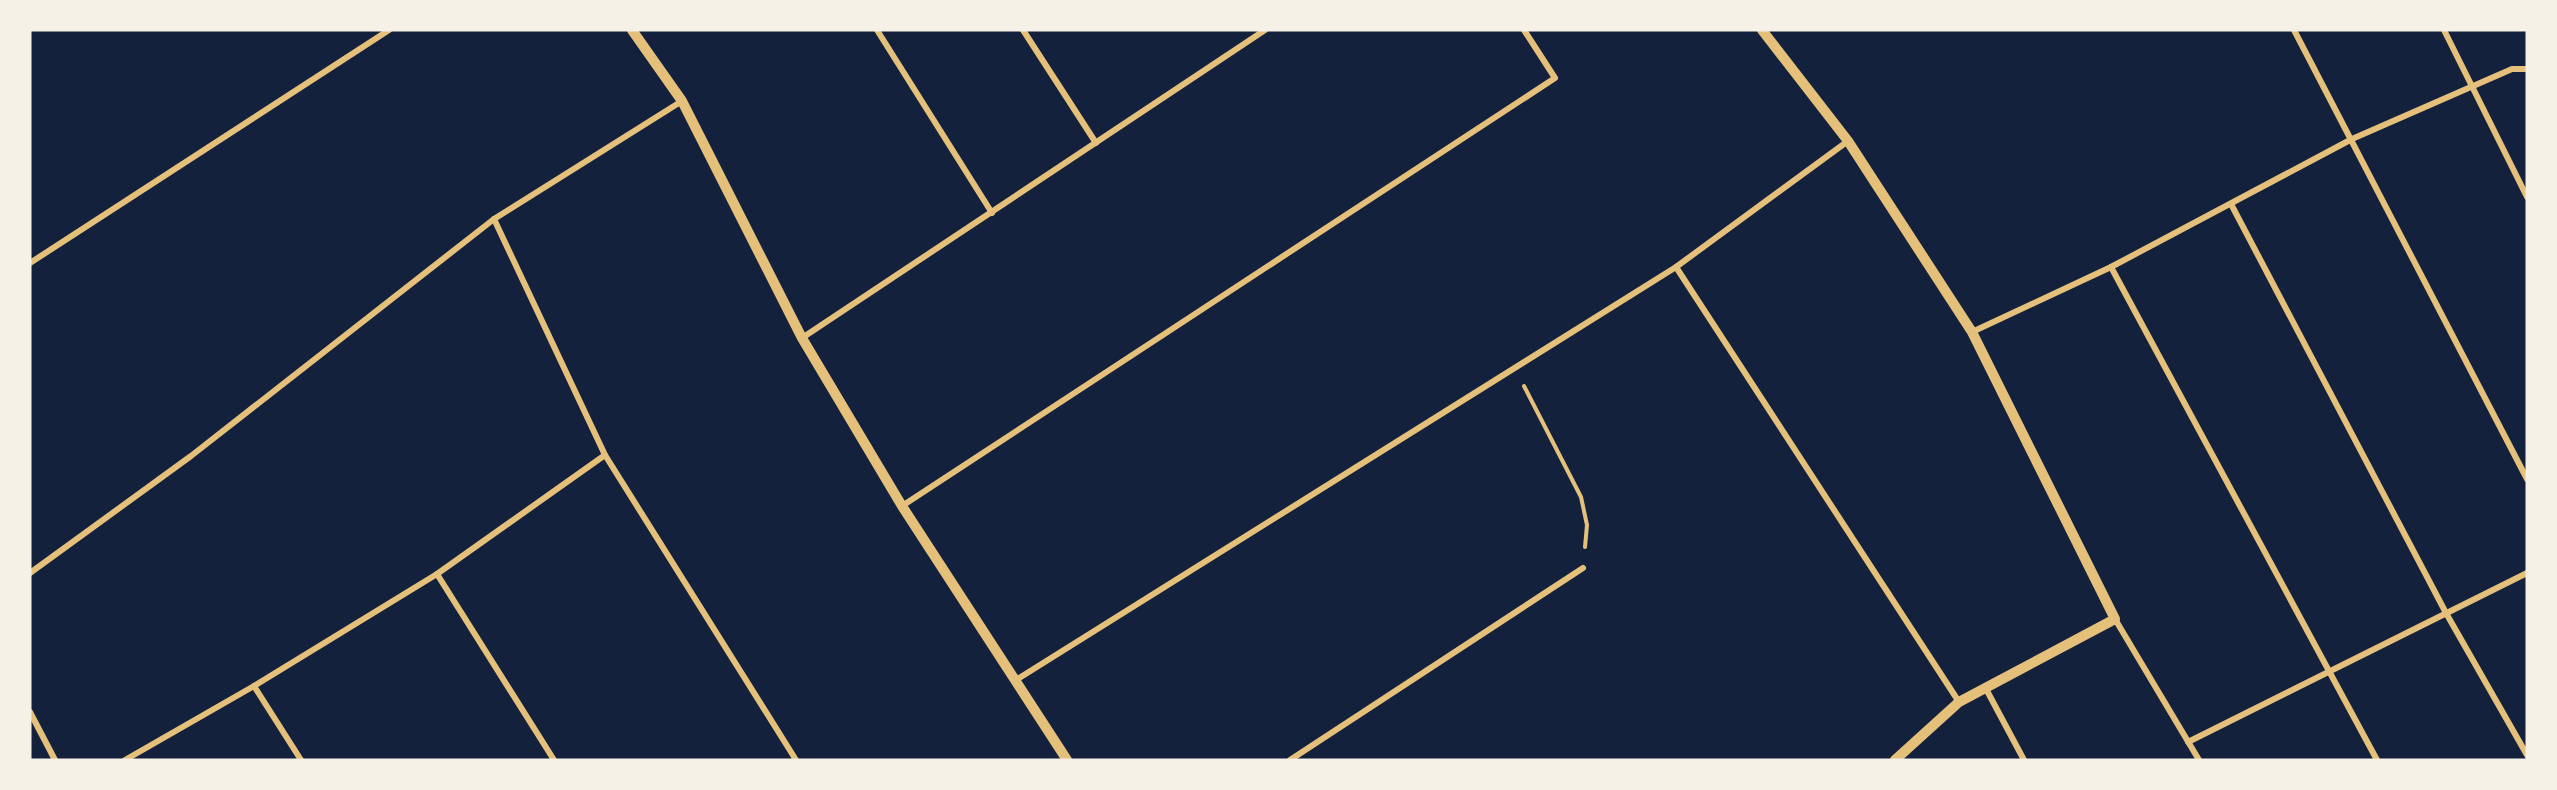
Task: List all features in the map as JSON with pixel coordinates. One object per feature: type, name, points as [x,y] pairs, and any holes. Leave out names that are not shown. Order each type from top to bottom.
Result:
[{"type":"street","points":[[30,263],[389,30]]},
{"type":"street","points":[[632,30],[682,101],[802,338],[902,506],[1066,760]]},
{"type":"street","points":[[876,30],[992,213]]},
{"type":"street","points":[[1023,30],[1096,143]]},
{"type":"street","points":[[802,338],[1265,30]]},
{"type":"street","points":[[902,506],[1555,78],[1524,30]]},
{"type":"street","points":[[1762,30],[1848,141],[1972,332],[2115,618],[2199,760]]},
{"type":"street","points":[[2294,30],[2527,479]]},
{"type":"street","points":[[2444,30],[2527,197]]},
{"type":"street","points":[[1972,332],[2111,267],[2352,139],[2512,69],[2527,69]]},
{"type":"street","points":[[30,573],[192,456],[494,219],[682,101]]},
{"type":"street","points":[[1016,680],[1676,267],[1848,141]]},
{"type":"street","points":[[2231,204],[2446,613],[2527,755]]},
{"type":"street","points":[[494,219],[605,455],[796,760]]},
{"type":"street","points":[[1676,267],[1959,702]]},
{"type":"street","points":[[2111,267],[2377,760]]},
{"type":"street","points":[[125,760],[254,686],[437,574],[605,455]]},
{"type":"street","points":[[1290,760],[1583,568]]},
{"type":"street","points":[[2188,742],[2527,573]]},
{"type":"street","points":[[437,574],[554,760]]},
{"type":"street","points":[[1895,760],[1959,702],[2115,618]]},
{"type":"street","points":[[254,686],[301,760]]},
{"type":"street","points":[[1985,687],[2024,760]]},
{"type":"street","points":[[30,712],[55,760]]},
{"type":"path","points":[[1516,369],[1581,497],[1587,525],[1583,568]]}]
